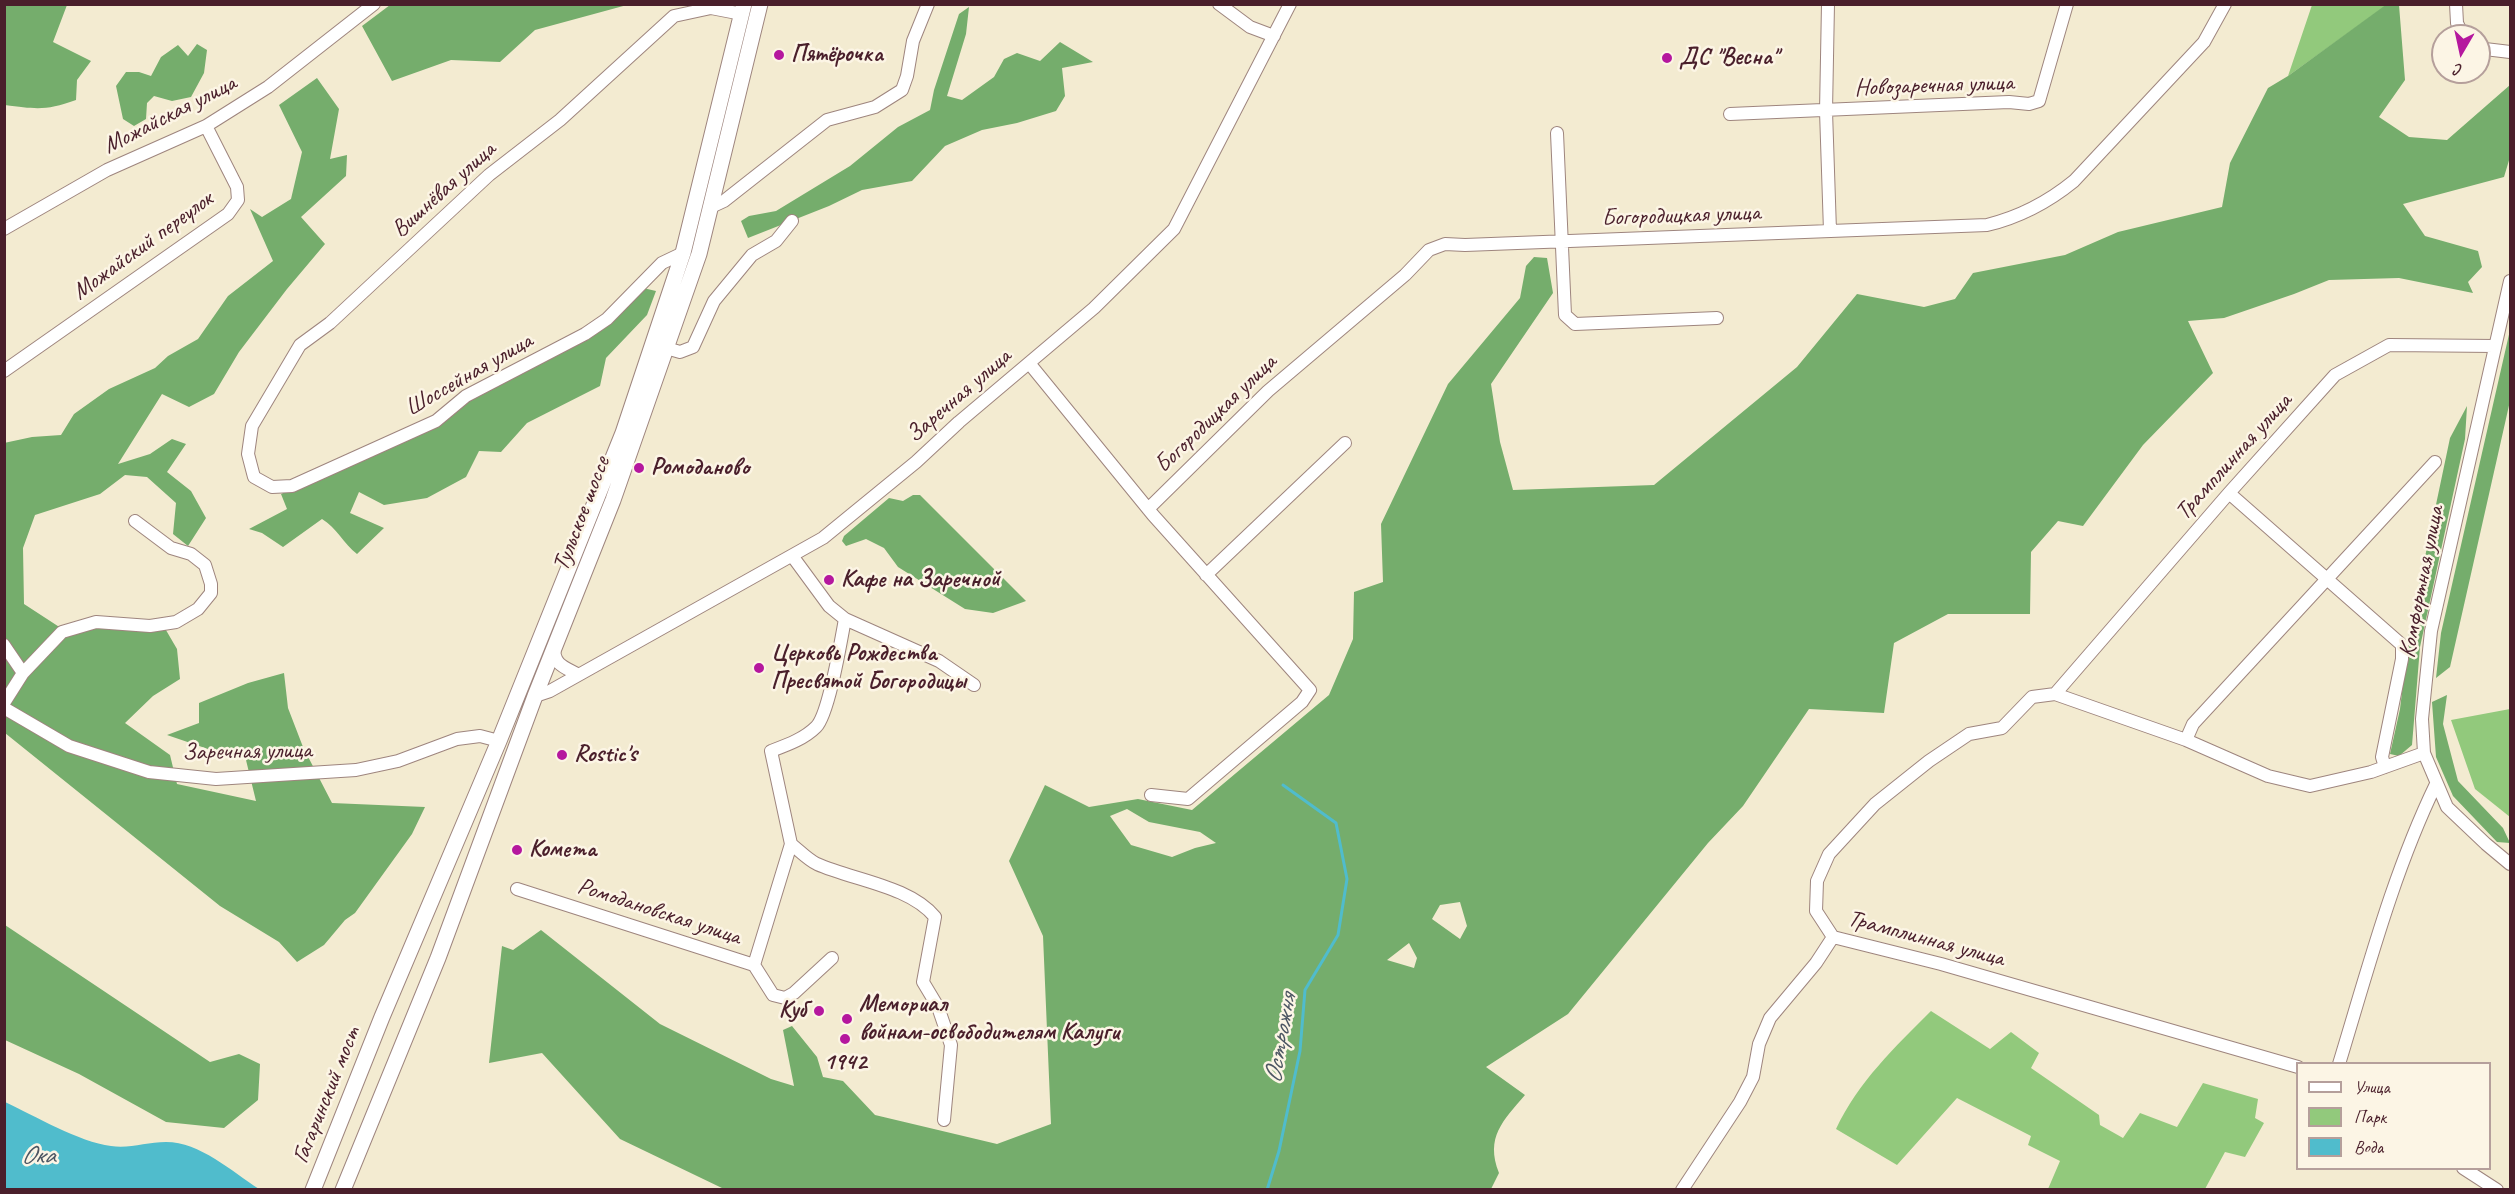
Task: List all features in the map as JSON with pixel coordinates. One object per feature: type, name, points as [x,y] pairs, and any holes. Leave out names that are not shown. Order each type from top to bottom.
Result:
[{"type":"main road","name":"Тульское шоссе","points":[[344,1190],[438,958],[535,696],[614,500],[699,254],[760,4]]},
{"type":"main road","name":"Тульское шоссе","points":[[382,1017],[499,741],[622,433],[683,253],[743,9]]},
{"type":"main road","name":"Гагаринский мост","points":[[313,1190],[382,1017]]},
{"type":"street","name":"Можайская улица","points":[[4,230],[107,170],[206,126],[268,87],[375,4]]},
{"type":"street","points":[[711,207],[724,201],[827,120],[875,107],[903,90],[913,41],[928,4]]},
{"type":"street","points":[[1219,4],[1250,27],[1274,36]]},
{"type":"street","name":"Заречная улица","points":[[535,696],[550,691],[823,538],[908,469],[1094,308],[1174,229],[1290,4]]},
{"type":"street","points":[[1828,4],[1826,111],[1830,231]]},
{"type":"street","name":"Новозаречная улица","points":[[1730,114],[2009,102],[2029,104],[2039,101],[2067,4]]},
{"type":"street","name":"Богородицкая улица","points":[[1148,509],[1268,391],[1405,275],[1430,250],[1444,244],[1562,242],[1987,225],[2014,218],[2049,200],[2074,181],[2204,42],[2225,4]]},
{"type":"street","points":[[2456,4],[2457,24]]},
{"type":"street","name":"Вишнёвая улица","points":[[254,477],[248,454],[252,426],[300,345],[330,323],[489,175],[560,120],[674,16],[711,8],[743,9]]},
{"type":"street","points":[[2491,50],[2511,52]]},
{"type":"street","name":"Можайский переулок","points":[[4,371],[228,214],[238,200],[237,186],[206,126]]},
{"type":"street","points":[[1557,133],[1565,315],[1575,324],[1718,318]]},
{"type":"street","points":[[666,348],[680,352],[693,347],[714,301],[752,255],[776,241],[792,221]]},
{"type":"street","name":"Шоссейная улица","points":[[254,477],[272,487],[292,486],[436,422],[466,396],[585,334],[607,319],[662,263],[683,253]]},
{"type":"street","name":"Комфортная улица","points":[[2511,281],[2431,631],[2423,698],[2424,753],[2447,807],[2511,864]]},
{"type":"street","name":"Трамплинная улица","points":[[2296,1066],[1941,964],[1833,937],[1816,910],[1817,881],[1829,854],[1875,804],[1929,761],[1969,734],[2002,728],[2032,697],[2055,694],[2229,493],[2336,375],[2362,358],[2389,345],[2495,346]]},
{"type":"street","points":[[1029,363],[1148,509],[1310,690],[1302,702],[1188,799],[1151,795]]},
{"type":"street","points":[[1206,575],[1345,443]]},
{"type":"street","points":[[2186,740],[2193,724],[2435,462]]},
{"type":"street","points":[[2229,493],[2402,645],[2402,659],[2382,757],[2385,766]]},
{"type":"street","points":[[4,703],[22,673],[62,632],[96,622],[150,626],[176,622],[198,609],[211,594],[211,584],[205,565],[191,554],[171,548],[135,521]]},
{"type":"street","points":[[792,557],[829,606],[845,619],[939,661],[974,685]]},
{"type":"street","points":[[845,619],[831,688],[818,726],[798,740],[771,751],[791,843],[814,863],[908,897],[926,906],[935,917],[923,982],[938,1007],[951,1045],[944,1120]]},
{"type":"street","points":[[4,645],[22,673]]},
{"type":"street","points":[[554,648],[554,658],[558,664],[577,674]]},
{"type":"street","points":[[2055,694],[2186,740],[2268,776],[2310,786],[2340,781],[2424,753]]},
{"type":"street","name":"Заречная улица","points":[[4,708],[79,750],[149,772],[216,779],[356,770],[398,761],[457,739],[480,735],[499,741]]},
{"type":"street","points":[[2340,1062],[2404,853],[2436,784]]},
{"type":"street","name":"Ромодановская улица","points":[[754,965],[791,843]]},
{"type":"street","name":"Ромодановская улица","points":[[517,889],[754,965],[773,995],[785,998],[794,993],[832,958]]},
{"type":"street","points":[[1682,1190],[1740,1102],[1753,1077],[1759,1044],[1770,1018],[1816,963],[1833,937]]},
{"type":"street","points":[[2466,1170],[2497,1190]]},
{"type":"green space","points":[[2387,4],[2399,5],[2405,80],[2379,117],[2409,137],[2447,140],[2510,85],[2510,157],[2504,177],[2403,204],[2425,236],[2478,251],[2482,267],[2468,282],[2473,293],[2399,278],[2329,280],[2224,318],[2188,321],[2213,373],[2143,445],[2083,526],[2058,521],[2031,552],[2030,614],[1948,614],[1894,643],[1884,713],[1809,709],[1743,806],[1708,843],[1568,1014],[1486,1067],[1525,1095],[1498,1130],[1494,1149],[1499,1173],[1491,1189],[724,1189],[620,1139],[542,1053],[489,1063],[502,946],[513,950],[541,930],[660,1024],[771,1079],[794,1086],[783,1030],[792,1026],[817,1057],[823,1077],[843,1081],[875,1115],[997,1144],[1051,1124],[1043,936],[1009,861],[1045,785],[1089,807],[1138,799],[1192,810],[1329,695],[1353,639],[1354,592],[1383,582],[1381,524],[1448,384],[1520,298],[1526,266],[1534,257],[1547,258],[1553,293],[1491,384],[1500,442],[1513,490],[1654,485],[1797,367],[1857,294],[1924,307],[1955,299],[1973,273],[2065,255],[2118,232],[2222,207],[2230,163],[2268,88]],"holes":[[[1127,809],[1149,822],[1200,832],[1216,843],[1172,857],[1131,845],[1110,816]],[[1460,902],[1467,926],[1460,939],[1432,919],[1440,905]],[[1409,943],[1417,958],[1414,968],[1387,960]]]},
{"type":"green space","points":[[4,5],[67,5],[53,42],[91,61],[77,80],[76,100],[41,108],[5,105]]},
{"type":"green space","points":[[390,5],[627,5],[535,30],[500,62],[451,60],[392,81],[362,26]]},
{"type":"green space","points":[[2312,5],[2387,5],[2288,76]]},
{"type":"green space","points":[[969,7],[966,34],[947,96],[962,100],[994,77],[1004,59],[1017,53],[1040,61],[1060,42],[1093,62],[1062,68],[1065,96],[1056,111],[1017,123],[982,130],[945,146],[912,181],[862,190],[829,206],[748,238],[741,221],[749,216],[776,211],[850,166],[898,127],[930,110],[934,90],[959,14]]},
{"type":"green space","points":[[197,44],[207,50],[204,73],[191,97],[172,101],[154,96],[147,103],[146,119],[134,126],[123,119],[116,86],[126,72],[139,72],[151,76],[161,57],[178,45],[188,56]]},
{"type":"green space","points":[[317,78],[339,109],[330,159],[347,155],[346,176],[301,217],[325,244],[239,352],[214,394],[189,407],[162,394],[118,464],[150,454],[172,439],[186,444],[167,472],[191,491],[206,518],[188,546],[173,534],[176,503],[147,477],[125,475],[100,494],[35,515],[23,548],[24,604],[67,632],[103,624],[163,625],[177,649],[180,679],[153,696],[125,723],[170,755],[177,784],[256,801],[245,756],[208,749],[167,735],[199,723],[199,703],[248,683],[284,673],[288,708],[303,747],[332,803],[425,807],[412,834],[355,913],[345,920],[324,945],[297,962],[279,942],[220,906],[5,733],[4,443],[32,437],[61,435],[74,414],[109,389],[155,368],[168,356],[198,339],[228,296],[273,261],[250,209],[262,217],[291,199],[302,152],[279,105]]},
{"type":"green space","points":[[643,288],[656,291],[647,315],[606,358],[600,386],[527,423],[501,452],[479,451],[466,477],[427,498],[384,505],[359,492],[350,513],[384,528],[357,554],[332,526],[322,519],[283,547],[262,533],[249,529],[287,509],[281,494],[437,427],[471,400],[588,339]]},
{"type":"green space","points":[[2510,330],[2510,401],[2450,667],[2436,678],[2441,633]]},
{"type":"green space","points":[[2467,406],[2465,439],[2420,647],[2412,745],[2399,756],[2390,754],[2400,709],[2409,633],[2450,438]]},
{"type":"green space","points":[[913,495],[920,495],[1026,601],[993,613],[965,609],[898,567],[884,548],[866,539],[846,546],[842,541],[844,536],[889,498],[903,501]]},
{"type":"green space","points":[[2447,695],[2443,724],[2458,781],[2503,828],[2510,843],[2497,842],[2453,796],[2436,757],[2432,702]]},
{"type":"green space","points":[[2510,709],[2510,817],[2475,789],[2451,720]]},
{"type":"green space","points":[[5,925],[210,1062],[239,1054],[260,1064],[258,1100],[224,1128],[166,1122],[79,1074],[5,1040]]},
{"type":"green space","points":[[1931,1011],[1990,1049],[2011,1032],[2039,1053],[2031,1068],[2099,1115],[2100,1125],[2123,1138],[2140,1113],[2177,1127],[2203,1083],[2258,1099],[2255,1118],[2264,1123],[2245,1157],[2225,1152],[2205,1189],[2048,1189],[2060,1161],[2028,1145],[2031,1136],[1957,1098],[1897,1165],[1836,1129],[1866,1081]]},
{"type":"water","name":"Ока","points":[[5,1102],[71,1134],[98,1144],[125,1147],[166,1142],[191,1147],[215,1159],[259,1189],[5,1189]]},
{"type":"waterway","name":"Острожня","points":[[1267,1190],[1279,1151],[1300,1051],[1305,990],[1338,935],[1347,879],[1336,823],[1283,785]]},
{"type":"place","name":"Пятёрочка","points":[[779,55]]},
{"type":"place","name":"ДС \"Весна\"","points":[[1667,58]]},
{"type":"place","name":"Ромоданово","points":[[639,468]]},
{"type":"place","name":"Кафе на Заречной","points":[[829,580]]},
{"type":"place","name":"Церковь Рождества Пресвятой Богородицы","points":[[759,668]]},
{"type":"place","name":"Rostic's","points":[[562,755]]},
{"type":"place","name":"Комета","points":[[517,850]]},
{"type":"place","name":"Куб","points":[[819,1011]]},
{"type":"place","name":"Мемориал войнам-освободителям Калуги","points":[[847,1019]]},
{"type":"place","name":"1942","points":[[845,1039]]}]
